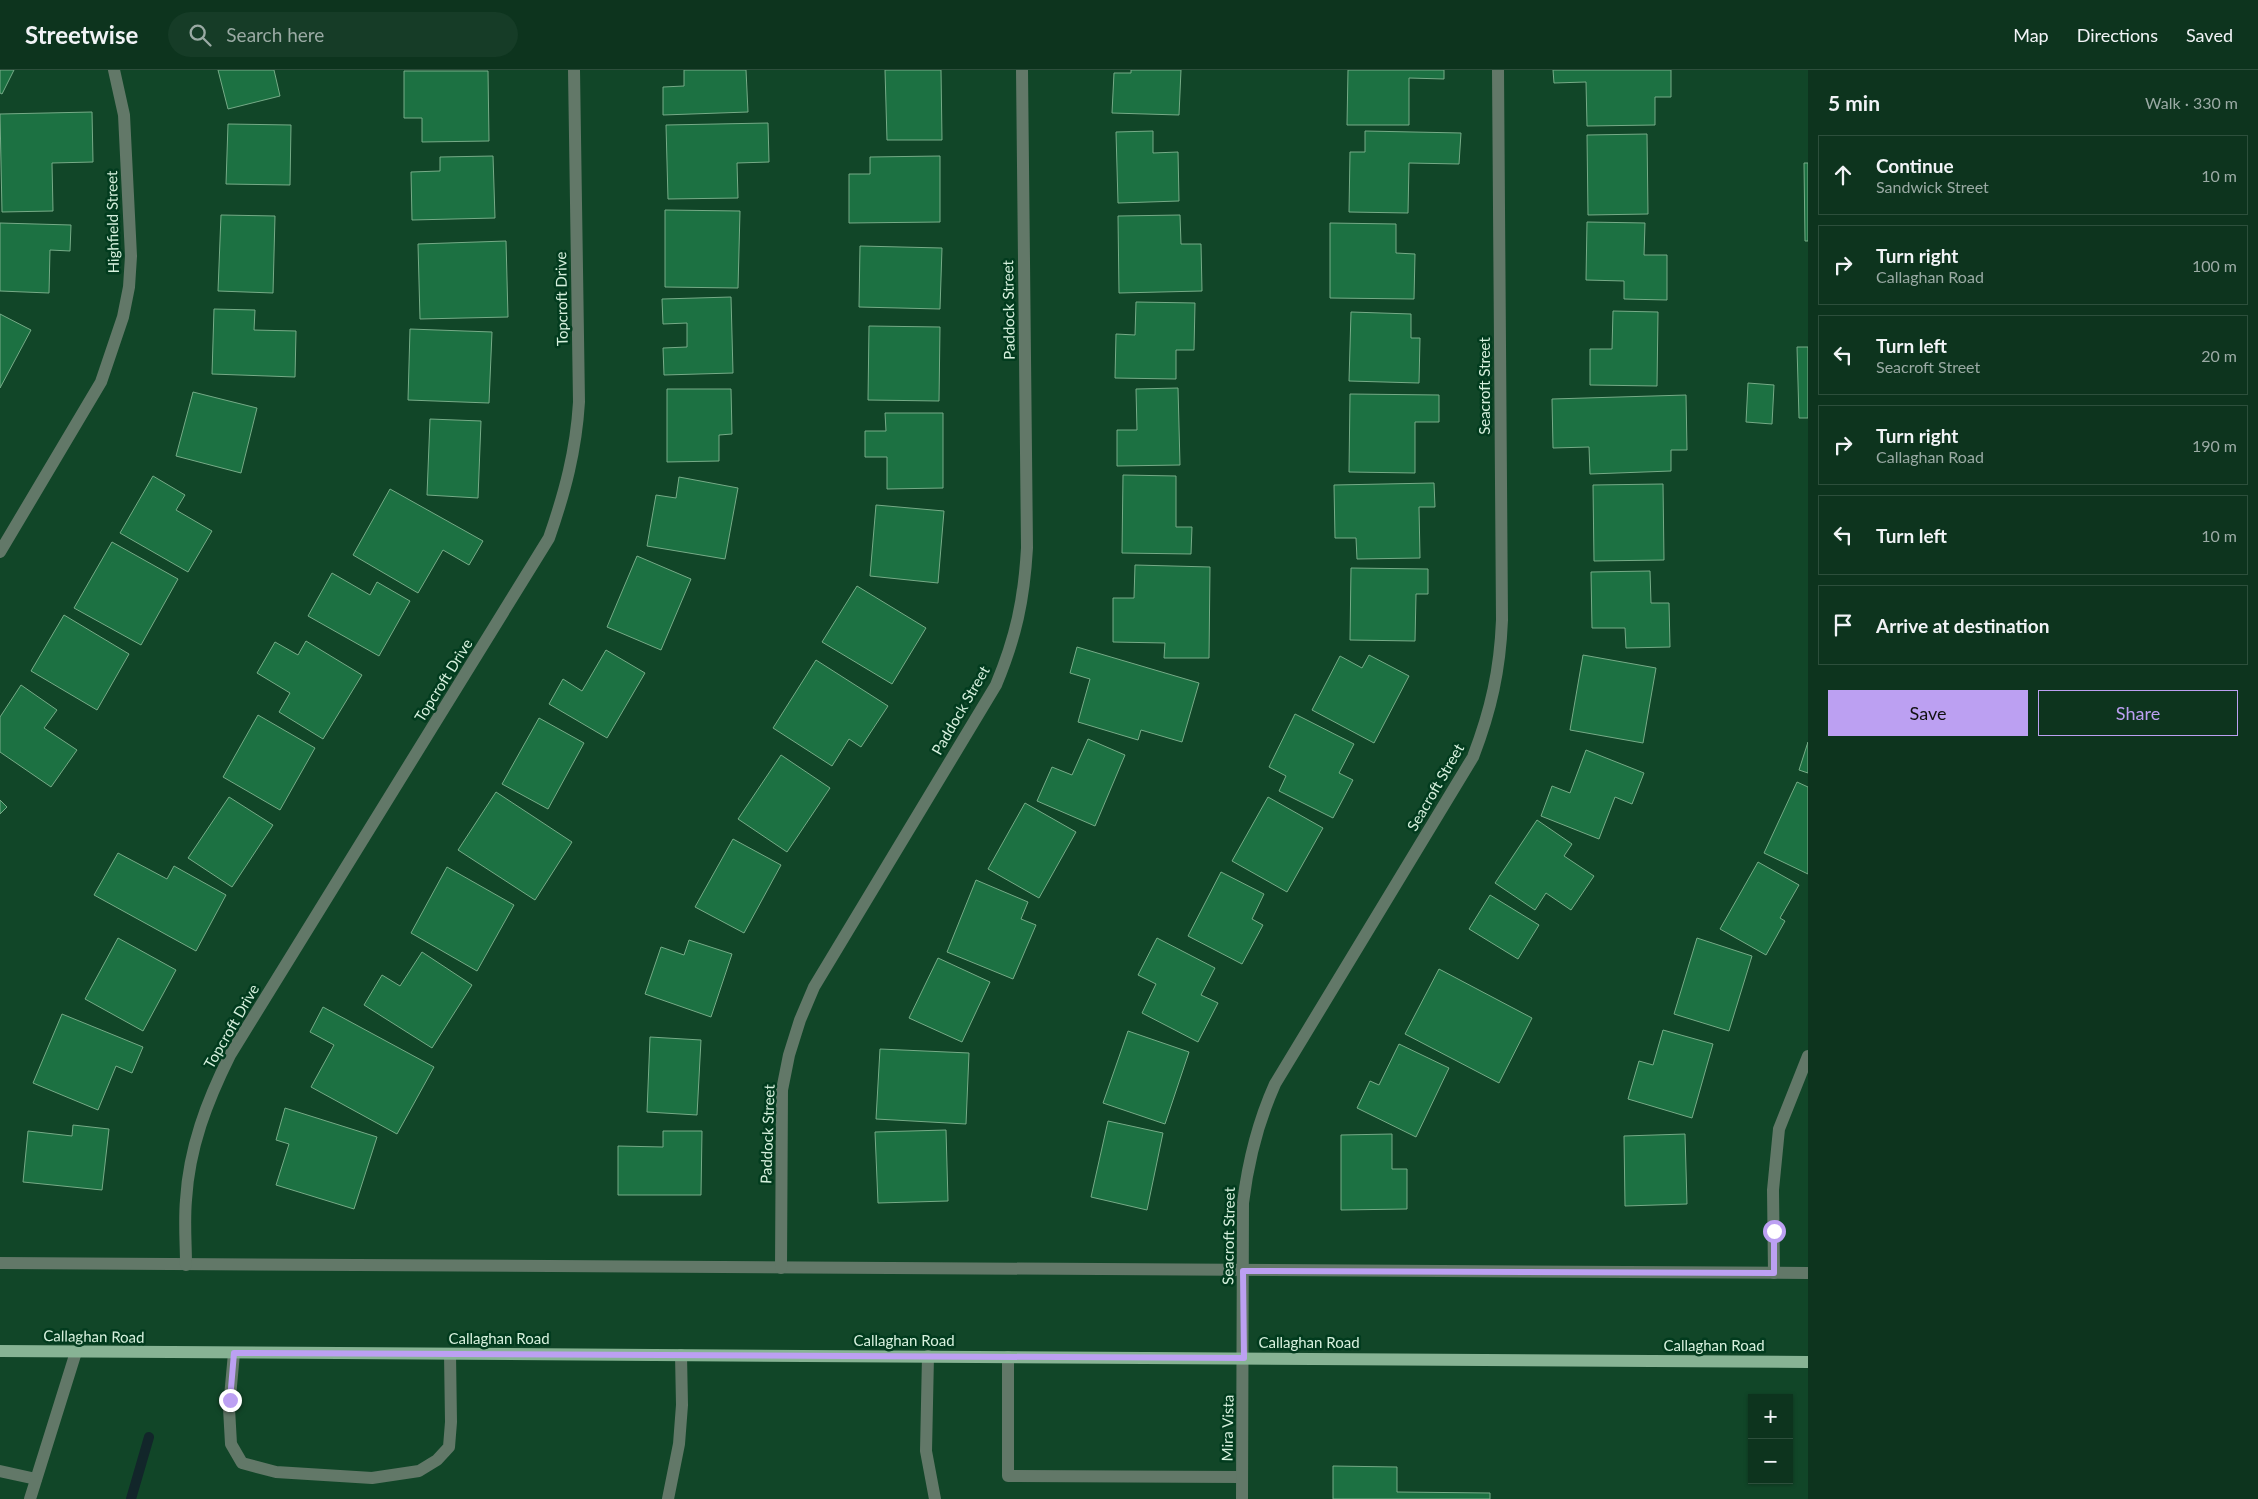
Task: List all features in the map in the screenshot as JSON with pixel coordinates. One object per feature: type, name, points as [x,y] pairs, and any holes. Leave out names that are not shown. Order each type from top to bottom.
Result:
[{"type":"main road","name":"Callaghan Road","points":[[0,1351],[1808,1362]]},
{"type":"street","name":"Highfield Street","points":[[0,552],[101,382],[123,317],[129,287],[131,256],[124,115],[114,70]]},
{"type":"street","name":"Topcroft Drive","points":[[186,1265],[186,1200],[190,1165],[198,1131],[214,1087],[230,1055],[549,538],[560,506],[576,440],[579,402],[574,70]]},
{"type":"street","name":"Paddock Street","points":[[782,1268],[782,1090],[789,1055],[800,1020],[814,987],[996,686],[1009,653],[1019,619],[1025,584],[1027,548],[1022,70]]},
{"type":"street","name":"Seacroft Street","points":[[1244,1358],[1243,1203],[1246,1172],[1262,1112],[1275,1084],[1473,757],[1486,724],[1495,690],[1501,655],[1502,620],[1498,70]]},
{"type":"street","points":[[1774,1273],[1773,1190],[1779,1129],[1808,1056]]},
{"type":"street","points":[[0,1263],[1808,1273]]},
{"type":"street","points":[[30,1499],[76,1352]]},
{"type":"street","points":[[234,1353],[229,1408],[231,1444],[242,1463],[276,1472],[372,1478],[419,1471],[437,1460],[448,1447],[451,1422],[450,1354]]},
{"type":"street","points":[[668,1499],[679,1444],[682,1405],[681,1355]]},
{"type":"street","points":[[928,1356],[926,1451],[935,1499]]},
{"type":"street","points":[[1008,1357],[1008,1476],[1242,1477]]},
{"type":"street","name":"Mira Vista","points":[[1242,1499],[1244,1358]]},
{"type":"street","points":[[0,1471],[36,1479]]},
{"type":"building","points":[[0,70],[14,70],[2,94],[0,93]]},
{"type":"building","points":[[218,70],[274,70],[280,96],[228,109]]},
{"type":"building","points":[[684,70],[746,70],[748,112],[663,115],[663,87],[684,86]]},
{"type":"building","points":[[885,70],[941,70],[942,140],[887,140]]},
{"type":"building","points":[[1131,70],[1181,70],[1179,115],[1112,113],[1114,73],[1131,73]]},
{"type":"building","points":[[1348,70],[1444,70],[1444,79],[1409,78],[1409,125],[1347,125]]},
{"type":"building","points":[[1553,70],[1671,70],[1671,97],[1655,97],[1655,125],[1587,126],[1586,82],[1554,83]]},
{"type":"building","points":[[404,71],[488,71],[489,141],[422,142],[422,118],[404,118]]},
{"type":"building","points":[[92,112],[93,162],[52,163],[53,211],[2,212],[0,114]]},
{"type":"building","points":[[768,123],[769,162],[737,163],[738,198],[668,199],[666,125]]},
{"type":"building","points":[[228,124],[291,125],[290,185],[226,184]]},
{"type":"building","points":[[1153,131],[1153,153],[1178,152],[1179,201],[1118,203],[1116,132]]},
{"type":"building","points":[[1365,131],[1461,133],[1459,164],[1409,163],[1408,213],[1349,212],[1350,152],[1365,152]]},
{"type":"building","points":[[1647,134],[1648,214],[1588,215],[1587,135]]},
{"type":"building","points":[[493,156],[495,218],[412,220],[411,172],[440,171],[440,157]]},
{"type":"building","points":[[940,156],[940,222],[849,223],[849,174],[870,174],[870,157]]},
{"type":"building","points":[[1804,163],[1808,163],[1808,241],[1805,241]]},
{"type":"building","points":[[665,210],[740,211],[738,288],[665,287]]},
{"type":"building","points":[[221,215],[275,216],[273,293],[218,291]]},
{"type":"building","points":[[1180,215],[1181,244],[1201,244],[1202,291],[1119,293],[1118,216]]},
{"type":"building","points":[[1587,222],[1645,223],[1644,255],[1667,255],[1667,300],[1624,299],[1624,281],[1586,280]]},
{"type":"building","points":[[0,223],[71,225],[70,251],[50,250],[49,293],[0,291]]},
{"type":"building","points":[[1330,223],[1396,224],[1396,253],[1415,254],[1414,299],[1330,298]]},
{"type":"building","points":[[506,241],[508,317],[420,319],[418,244]]},
{"type":"building","points":[[860,246],[942,248],[940,309],[859,307]]},
{"type":"building","points":[[731,297],[733,373],[664,375],[663,348],[687,347],[687,323],[663,324],[662,299]]},
{"type":"building","points":[[1136,302],[1195,303],[1194,350],[1176,350],[1176,379],[1115,378],[1116,334],[1135,335]]},
{"type":"building","points":[[214,309],[255,310],[254,330],[296,331],[295,377],[212,374]]},
{"type":"building","points":[[1613,311],[1658,312],[1657,386],[1590,385],[1590,349],[1612,349]]},
{"type":"building","points":[[1351,312],[1411,314],[1411,338],[1420,338],[1419,383],[1349,381]]},
{"type":"building","points":[[0,314],[31,330],[0,388]]},
{"type":"building","points":[[869,326],[940,327],[939,401],[868,400]]},
{"type":"building","points":[[410,329],[492,332],[489,403],[408,400]]},
{"type":"building","points":[[1797,347],[1808,347],[1808,418],[1799,418]]},
{"type":"building","points":[[1748,383],[1774,385],[1772,424],[1746,422]]},
{"type":"building","points":[[1178,388],[1180,465],[1117,466],[1117,430],[1137,430],[1136,389]]},
{"type":"building","points":[[667,389],[731,389],[732,434],[719,435],[719,461],[667,462]]},
{"type":"building","points":[[193,392],[257,408],[241,473],[176,456]]},
{"type":"building","points":[[1350,394],[1439,395],[1439,422],[1415,422],[1415,473],[1349,472]]},
{"type":"building","points":[[1686,395],[1687,450],[1671,450],[1671,471],[1590,474],[1589,447],[1553,448],[1552,399]]},
{"type":"building","points":[[885,413],[943,413],[943,488],[887,489],[887,457],[865,457],[865,431],[886,431]]},
{"type":"building","points":[[430,419],[481,421],[478,498],[427,495]]},
{"type":"building","points":[[1123,475],[1176,476],[1176,527],[1192,527],[1191,554],[1122,553]]},
{"type":"building","points":[[153,476],[185,495],[176,510],[212,531],[188,572],[120,533]]},
{"type":"building","points":[[679,477],[738,488],[725,559],[647,546],[656,495],[676,498]]},
{"type":"building","points":[[1434,483],[1435,507],[1419,507],[1420,558],[1357,559],[1356,538],[1335,538],[1334,485]]},
{"type":"building","points":[[1663,484],[1664,560],[1594,561],[1593,485]]},
{"type":"building","points":[[390,489],[483,541],[469,565],[443,550],[418,593],[353,555]]},
{"type":"building","points":[[876,505],[944,511],[938,583],[870,576]]},
{"type":"building","points":[[112,542],[178,579],[141,645],[74,608]]},
{"type":"building","points":[[637,556],[691,579],[661,650],[607,627]]},
{"type":"building","points":[[1135,565],[1210,567],[1209,658],[1164,658],[1165,643],[1113,642],[1113,598],[1134,598]]},
{"type":"building","points":[[1351,568],[1428,569],[1428,594],[1416,594],[1415,641],[1350,640]]},
{"type":"building","points":[[1650,571],[1651,603],[1669,603],[1670,647],[1626,648],[1625,628],[1592,628],[1591,572]]},
{"type":"building","points":[[332,573],[370,595],[377,582],[410,601],[379,656],[308,616]]},
{"type":"building","points":[[857,586],[926,628],[892,684],[822,642]]},
{"type":"building","points":[[64,615],[129,654],[97,710],[31,671]]},
{"type":"building","points":[[306,641],[362,675],[323,739],[279,712],[290,693],[257,673],[275,642],[298,655]]},
{"type":"building","points":[[1077,647],[1199,683],[1182,742],[1141,730],[1138,740],[1078,722],[1090,679],[1070,673]]},
{"type":"building","points":[[606,650],[645,673],[607,738],[549,704],[563,679],[582,691]]},
{"type":"building","points":[[1369,655],[1409,676],[1374,743],[1312,710],[1340,656],[1362,668]]},
{"type":"building","points":[[1583,655],[1656,668],[1643,743],[1570,730]]},
{"type":"building","points":[[816,660],[888,706],[861,747],[849,739],[832,766],[773,728]]},
{"type":"building","points":[[21,685],[57,710],[44,728],[77,750],[51,787],[0,752],[0,717]]},
{"type":"building","points":[[1295,714],[1354,744],[1339,773],[1353,780],[1333,818],[1279,791],[1286,776],[1269,767]]},
{"type":"building","points":[[258,715],[315,748],[280,810],[223,777]]},
{"type":"building","points":[[539,718],[584,743],[548,809],[502,784]]},
{"type":"building","points":[[1088,739],[1125,755],[1095,826],[1037,801],[1052,767],[1072,775]]},
{"type":"building","points":[[1808,742],[1808,773],[1799,770]]},
{"type":"building","points":[[1586,750],[1644,773],[1632,804],[1615,797],[1599,839],[1541,816],[1552,786],[1570,793]]},
{"type":"building","points":[[781,755],[830,788],[787,852],[738,819]]},
{"type":"building","points":[[1797,782],[1808,787],[1808,874],[1764,853]]},
{"type":"building","points":[[496,792],[572,842],[535,900],[458,850]]},
{"type":"building","points":[[229,797],[273,825],[232,887],[188,858]]},
{"type":"building","points":[[1268,797],[1323,828],[1287,892],[1232,861]]},
{"type":"building","points":[[0,800],[7,807],[0,814]]},
{"type":"building","points":[[1025,803],[1076,832],[1039,898],[988,869]]},
{"type":"building","points":[[1537,820],[1572,844],[1564,856],[1594,876],[1571,910],[1546,893],[1535,910],[1495,883]]},
{"type":"building","points":[[733,839],[781,865],[744,933],[695,907]]},
{"type":"building","points":[[118,853],[167,879],[174,866],[226,895],[196,951],[94,895]]},
{"type":"building","points":[[1758,862],[1799,885],[1780,918],[1785,921],[1766,955],[1720,929]]},
{"type":"building","points":[[447,867],[514,905],[477,971],[411,933]]},
{"type":"building","points":[[1221,872],[1264,894],[1252,919],[1263,925],[1242,964],[1188,936]]},
{"type":"building","points":[[976,880],[1028,902],[1021,919],[1036,925],[1013,979],[947,952]]},
{"type":"building","points":[[1490,895],[1539,925],[1518,959],[1469,929]]},
{"type":"building","points":[[118,938],[176,970],[143,1031],[85,999]]},
{"type":"building","points":[[1157,938],[1215,968],[1201,995],[1218,1003],[1198,1042],[1142,1013],[1156,984],[1138,975]]},
{"type":"building","points":[[1697,938],[1752,956],[1729,1031],[1674,1014]]},
{"type":"building","points":[[689,940],[732,954],[711,1017],[645,994],[661,947],[684,955]]},
{"type":"building","points":[[422,952],[472,985],[432,1048],[364,1005],[382,975],[400,986]]},
{"type":"building","points":[[938,958],[990,982],[962,1042],[909,1018]]},
{"type":"building","points":[[1439,969],[1532,1018],[1499,1083],[1405,1034]]},
{"type":"building","points":[[323,1007],[434,1067],[397,1134],[311,1087],[334,1045],[310,1032]]},
{"type":"building","points":[[62,1014],[143,1047],[132,1073],[116,1066],[98,1110],[33,1083]]},
{"type":"building","points":[[1663,1030],[1713,1044],[1692,1118],[1628,1099],[1639,1061],[1653,1065]]},
{"type":"building","points":[[1128,1031],[1189,1052],[1165,1124],[1103,1103]]},
{"type":"building","points":[[650,1037],[701,1040],[697,1115],[647,1112]]},
{"type":"building","points":[[1399,1044],[1449,1068],[1416,1137],[1357,1108],[1370,1081],[1379,1085]]},
{"type":"building","points":[[880,1049],[969,1053],[966,1124],[876,1119]]},
{"type":"building","points":[[285,1108],[377,1137],[354,1209],[276,1185],[289,1144],[276,1140]]},
{"type":"building","points":[[1108,1121],[1163,1133],[1147,1210],[1091,1197]]},
{"type":"building","points":[[73,1125],[109,1129],[102,1190],[23,1182],[28,1131],[72,1136]]},
{"type":"building","points":[[946,1130],[948,1201],[878,1203],[875,1132]]},
{"type":"building","points":[[663,1131],[702,1131],[701,1195],[618,1195],[618,1146],[663,1147]]},
{"type":"building","points":[[1392,1134],[1392,1169],[1407,1169],[1407,1209],[1341,1210],[1341,1135]]},
{"type":"building","points":[[1685,1134],[1687,1204],[1625,1206],[1624,1136]]},
{"type":"building","points":[[1333,1466],[1397,1467],[1397,1492],[1490,1493],[1490,1499],[1333,1499]]},
{"type":"waterway","points":[[131,1499],[149,1437]]},
{"type":"route","points":[[230,1400],[234,1353],[1244,1358],[1243,1271],[1774,1273],[1774,1231]]}]
